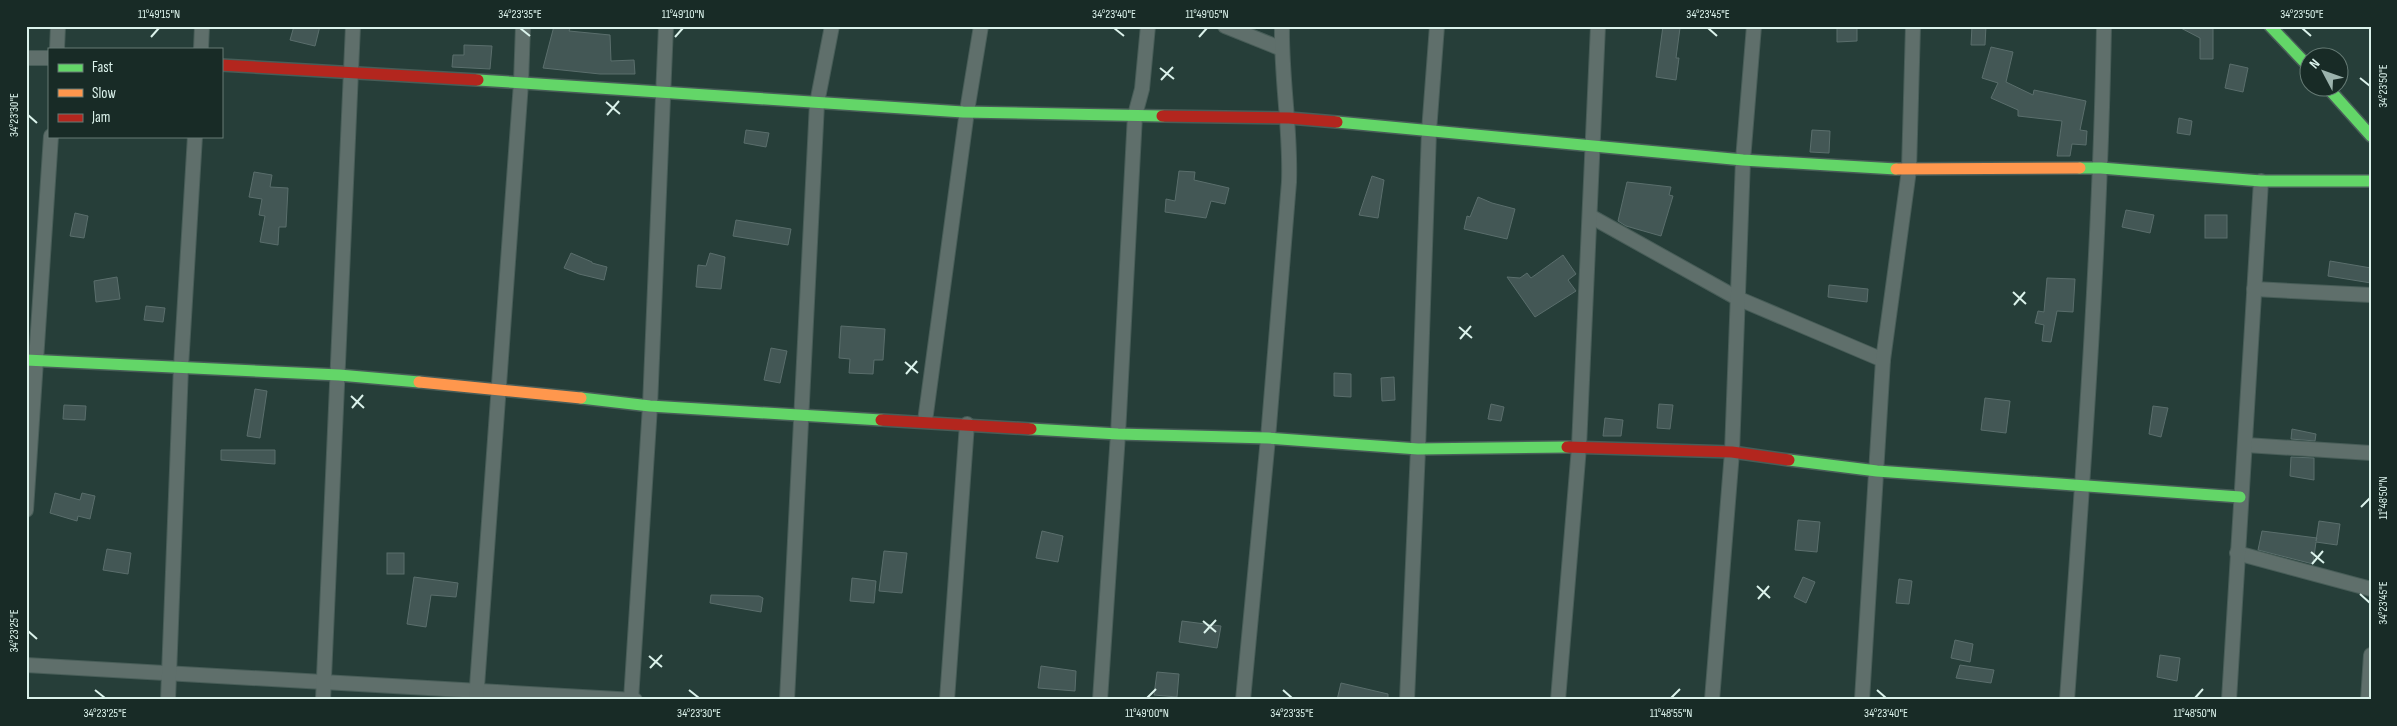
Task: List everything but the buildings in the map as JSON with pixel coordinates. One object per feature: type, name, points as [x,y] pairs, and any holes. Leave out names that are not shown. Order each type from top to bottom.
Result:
[{"type":"street","points":[[57,48],[58,26]]},
{"type":"street","points":[[201,48],[202,26]]},
{"type":"street","points":[[323,700],[339,375],[349,73],[353,26]]},
{"type":"street","points":[[476,696],[521,83],[522,26]]},
{"type":"street","points":[[26,665],[324,683],[476,696],[633,700],[650,406],[666,26]]},
{"type":"street","points":[[787,700],[816,103],[832,26]]},
{"type":"street","points":[[924,421],[967,112],[981,26]]},
{"type":"street","points":[[1100,700],[1118,434],[1135,115],[1143,81],[1148,26]]},
{"type":"street","points":[[1225,26],[1282,48]]},
{"type":"street","points":[[1243,700],[1268,438],[1289,182],[1289,118],[1282,48],[1282,26]]},
{"type":"street","points":[[1407,700],[1429,131],[1437,26]]},
{"type":"street","points":[[1558,700],[1579,447],[1598,26]]},
{"type":"street","points":[[1712,700],[1732,452],[1743,160],[1754,26]]},
{"type":"street","points":[[1862,700],[1883,360],[1909,170],[1913,26]]},
{"type":"street","points":[[2067,700],[2083,486],[2101,168],[2104,26]]},
{"type":"street","points":[[2270,26],[2300,58]]},
{"type":"street","points":[[26,58],[48,58]]},
{"type":"street","points":[[222,66],[662,91],[967,112],[1289,118],[1743,160],[1909,170],[2101,168],[2261,182],[2371,180]]},
{"type":"street","points":[[2337,98],[2371,136]]},
{"type":"street","points":[[26,510],[31,360],[51,138]]},
{"type":"street","points":[[168,700],[181,367],[195,138]]},
{"type":"street","points":[[2229,700],[2240,497],[2246,445],[2261,182]]},
{"type":"street","points":[[1590,216],[1737,298],[1883,360]]},
{"type":"street","points":[[2254,289],[2371,295]]},
{"type":"street","points":[[31,360],[339,375],[499,388],[650,406],[1118,434],[1268,438],[1418,449],[1579,447],[1732,452],[1877,471],[2240,497]]},
{"type":"street","points":[[948,700],[967,424]]},
{"type":"street","points":[[2246,445],[2371,453]]},
{"type":"street","points":[[2237,553],[2371,587],[2371,595]]},
{"type":"street","points":[[2368,700],[2371,655]]},
{"type":"traffic: fast","points":[[2270,26],[2300,58]]},
{"type":"traffic: fast","points":[[478,80],[963,112],[1162,116]]},
{"type":"traffic: fast","points":[[2337,98],[2371,136]]},
{"type":"traffic: fast","points":[[1337,122],[1743,160],[1896,169]]},
{"type":"traffic: fast","points":[[2080,168],[2101,168],[2261,181],[2371,181]]},
{"type":"traffic: fast","points":[[26,360],[339,375],[419,382]]},
{"type":"traffic: fast","points":[[581,398],[650,406],[881,420]]},
{"type":"traffic: fast","points":[[1031,429],[1118,434],[1268,438],[1418,449],[1567,447]]},
{"type":"traffic: fast","points":[[1789,460],[1877,471],[2240,497]]},
{"type":"traffic: slow","points":[[1896,169],[2080,168]]},
{"type":"traffic: slow","points":[[419,382],[581,398]]},
{"type":"traffic: jam","points":[[222,65],[478,80]]},
{"type":"traffic: jam","points":[[1162,116],[1289,118],[1337,122]]},
{"type":"traffic: jam","points":[[881,420],[1031,429]]},
{"type":"traffic: jam","points":[[1567,447],[1732,452],[1789,460]]}]
